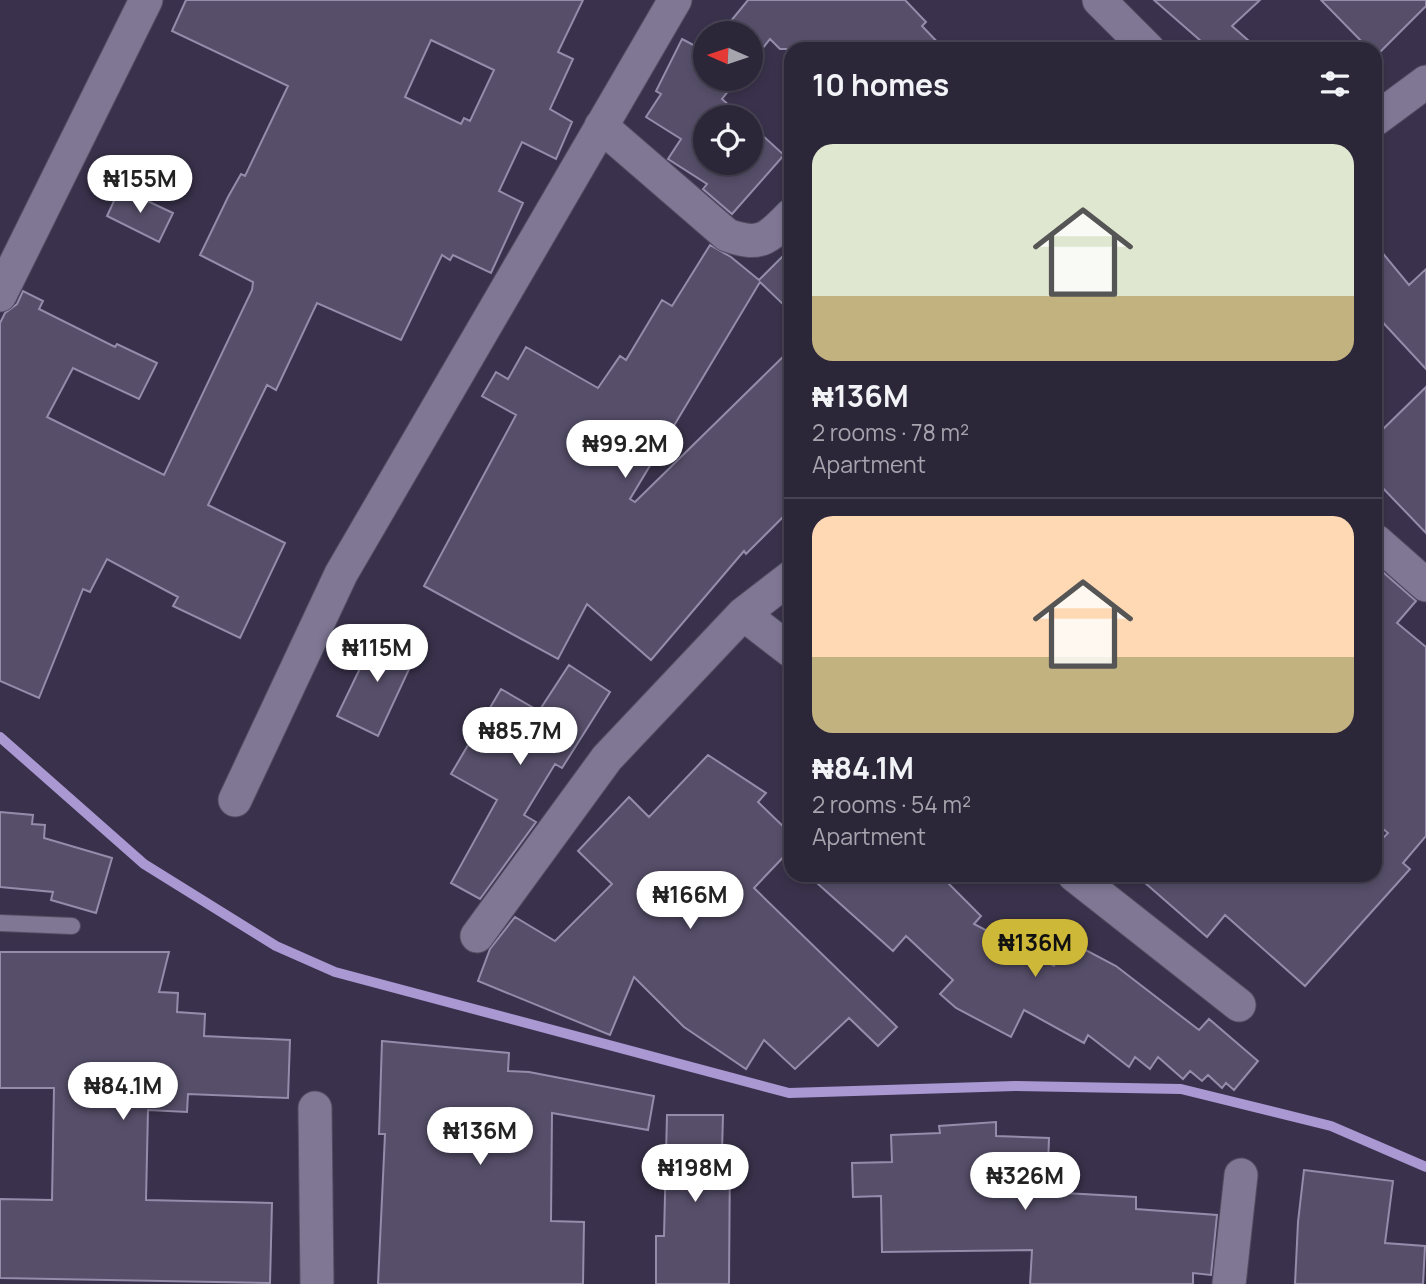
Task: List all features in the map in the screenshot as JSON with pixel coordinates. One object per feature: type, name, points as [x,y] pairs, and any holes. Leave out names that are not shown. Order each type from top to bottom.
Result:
[{"type":"street","points":[[0,295],[146,0]]},
{"type":"street","points":[[235,800],[341,574],[675,0]]},
{"type":"street","points":[[1099,0],[1142,42]]},
{"type":"street","points":[[1382,115],[1426,82]]},
{"type":"street","points":[[601,126],[727,235],[747,242],[769,238],[784,222]]},
{"type":"street","points":[[1382,546],[1426,585]]},
{"type":"street","points":[[477,936],[607,758],[743,614],[784,582]]},
{"type":"street","points":[[743,614],[784,646]]},
{"type":"street","points":[[1083,882],[1239,1005]]},
{"type":"street","points":[[315,1108],[317,1284]]},
{"type":"street","points":[[1230,1284],[1241,1175]]},
{"type":"lane","points":[[0,923],[72,926]]},
{"type":"building","points":[[186,0],[583,0],[558,52],[573,59],[550,109],[572,122],[556,159],[522,142],[499,191],[523,203],[491,273],[453,255],[450,260],[442,255],[401,340],[317,303],[276,390],[267,385],[208,505],[285,543],[240,638],[173,606],[178,597],[107,559],[90,592],[83,589],[39,698],[0,681],[0,323],[5,313],[17,304],[23,291],[43,301],[39,309],[115,347],[117,344],[157,363],[139,399],[73,368],[47,417],[164,475],[252,290],[253,282],[200,255],[241,174],[245,176],[288,86],[172,31]],"holes":[[[431,40],[494,70],[470,121],[464,118],[461,124],[405,97]]]},
{"type":"building","points":[[748,0],[905,0],[926,22],[922,26],[937,42],[784,42],[784,49],[780,49],[770,39],[763,48],[763,21],[731,21]]},
{"type":"building","points":[[1154,0],[1260,0],[1232,26],[1250,42],[1202,42]]},
{"type":"building","points":[[1321,0],[1426,0],[1426,6],[1382,50],[1382,42],[1362,42]]},
{"type":"building","points":[[682,39],[693,45],[693,91],[728,91],[722,99],[729,105],[693,105],[693,175],[763,175],[763,136],[784,155],[732,214],[703,189],[707,184],[668,159],[681,139],[646,117],[661,94],[656,91]]},
{"type":"building","points":[[120,188],[173,213],[159,242],[107,216]]},
{"type":"building","points":[[710,245],[731,257],[759,280],[784,255],[784,305],[760,282],[630,499],[635,502],[784,356],[784,516],[746,554],[744,551],[651,660],[587,604],[558,659],[424,586],[516,415],[482,396],[496,372],[508,379],[526,347],[598,388],[620,356],[626,360],[662,300],[672,306]]},
{"type":"building","points":[[1382,252],[1409,285],[1426,269],[1426,369],[1382,321]]},
{"type":"building","points":[[1426,387],[1426,533],[1382,487],[1382,430]]},
{"type":"building","points":[[1382,571],[1416,601],[1397,623],[1426,647],[1426,836],[1403,863],[1410,869],[1305,986],[1225,915],[1207,937],[1144,882],[1382,882],[1382,839],[1388,833],[1382,828]]},
{"type":"building","points":[[377,633],[417,652],[378,736],[337,716]]},
{"type":"building","points":[[569,665],[610,692],[562,768],[555,764],[524,815],[536,822],[480,899],[451,883],[497,800],[451,774],[501,689],[539,711]]},
{"type":"building","points":[[708,755],[766,793],[758,802],[784,827],[784,856],[754,888],[897,1027],[878,1046],[849,1018],[795,1069],[764,1040],[746,1069],[684,1027],[634,977],[610,1035],[478,981],[490,949],[515,917],[555,941],[612,884],[578,851],[629,797],[649,817]]},
{"type":"building","points":[[0,812],[33,815],[32,824],[45,825],[44,838],[112,858],[96,913],[51,900],[53,892],[0,887]]},
{"type":"building","points":[[816,882],[947,882],[981,916],[974,924],[1054,966],[1067,940],[1116,966],[1199,1030],[1209,1019],[1258,1061],[1234,1090],[1226,1083],[1222,1088],[1208,1075],[1202,1081],[1190,1071],[1183,1079],[1158,1057],[1150,1069],[1135,1057],[1129,1067],[1088,1035],[1084,1043],[1024,1010],[1011,1037],[956,1008],[940,994],[953,980],[906,936],[893,951]]},
{"type":"building","points":[[0,952],[169,952],[159,992],[178,993],[177,1012],[205,1014],[204,1036],[290,1040],[288,1098],[188,1094],[187,1112],[148,1110],[146,1200],[272,1203],[270,1283],[0,1278],[0,1199],[52,1200],[54,1088],[0,1088]]},
{"type":"building","points":[[382,1041],[509,1053],[508,1071],[529,1072],[654,1096],[648,1130],[552,1113],[551,1221],[584,1222],[583,1284],[378,1284],[385,1134],[379,1134]]},
{"type":"building","points":[[667,1115],[723,1115],[722,1152],[730,1152],[729,1284],[656,1284],[656,1236],[664,1236]]},
{"type":"building","points":[[996,1122],[996,1136],[1049,1138],[1047,1192],[1136,1197],[1136,1209],[1217,1215],[1211,1275],[1193,1273],[1193,1284],[1030,1284],[1032,1250],[882,1252],[881,1196],[853,1197],[852,1163],[892,1162],[891,1135],[940,1133],[939,1126]]},
{"type":"building","points":[[1304,1170],[1393,1181],[1385,1243],[1425,1246],[1423,1284],[1295,1284]]},
{"type":"waterway","points":[[0,737],[144,864],[276,946],[335,972],[789,1093],[1015,1086],[1181,1089],[1331,1126],[1426,1167]]}]
